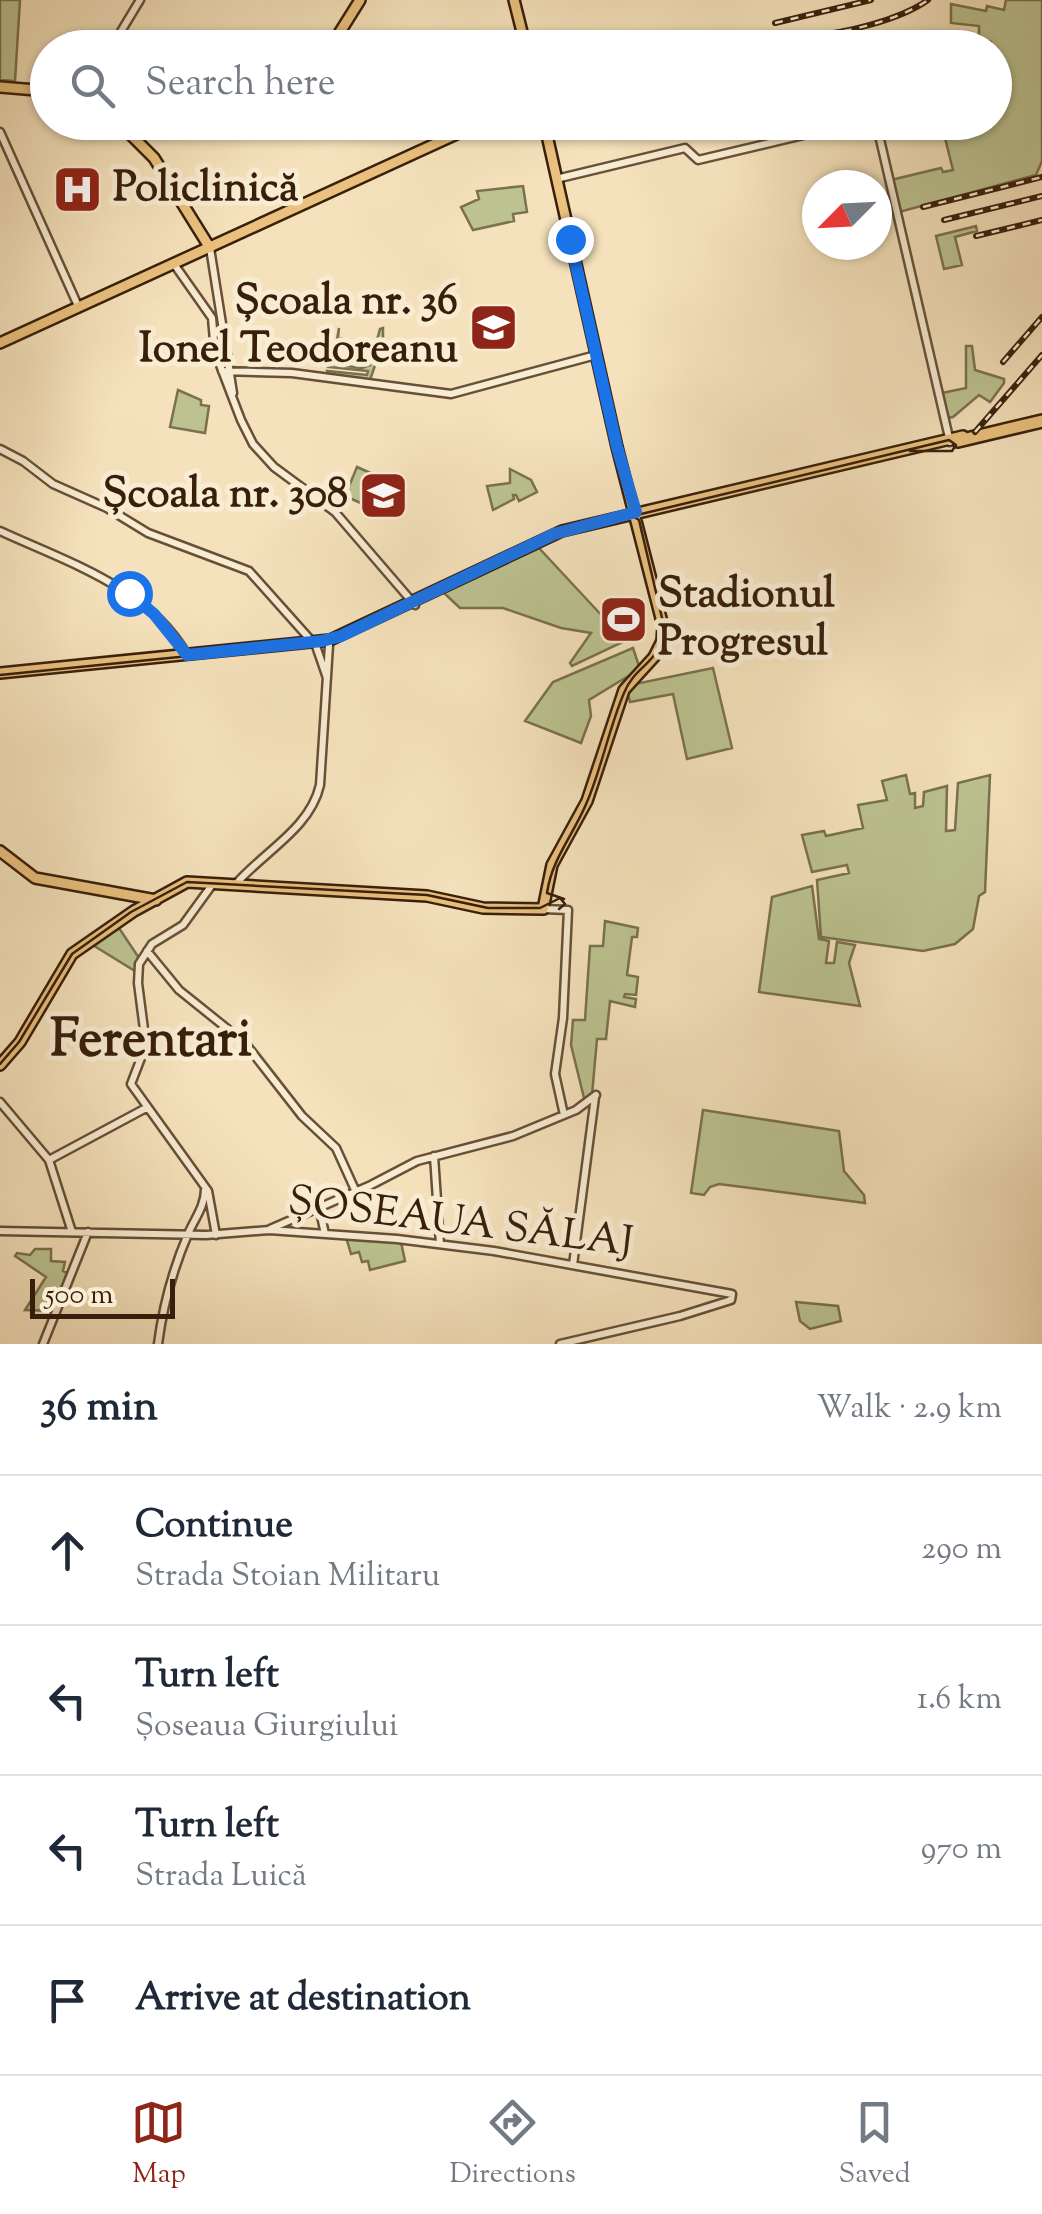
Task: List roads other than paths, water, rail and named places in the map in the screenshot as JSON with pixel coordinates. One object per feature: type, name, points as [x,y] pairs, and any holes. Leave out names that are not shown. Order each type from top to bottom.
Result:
[{"type":"highway","points":[[955,440],[1042,420]]},
{"type":"main road","points":[[339,30],[357,0]]},
{"type":"main road","points":[[514,0],[522,30]]},
{"type":"main road","points":[[0,85],[30,88]]},
{"type":"main road","points":[[136,140],[154,158],[210,246]]},
{"type":"main road","points":[[139,279],[440,140]]},
{"type":"main road","points":[[0,851],[35,878],[136,901],[156,900],[185,883],[427,896],[480,908],[542,907],[552,867],[589,797],[624,690],[652,661],[663,631],[548,140]]},
{"type":"main road","points":[[0,342],[210,246]]},
{"type":"main road","points":[[0,676],[329,644],[559,532],[955,440]]},
{"type":"main road","points":[[0,676],[314,644],[414,603]]},
{"type":"main road","points":[[0,1065],[20,1042],[69,957],[136,901]]},
{"type":"street","points":[[122,30],[140,0]]},
{"type":"street","points":[[0,132],[78,306]]},
{"type":"street","points":[[556,179],[685,148],[698,160],[782,140]]},
{"type":"street","points":[[880,140],[955,440]]},
{"type":"street","points":[[210,246],[226,371],[234,404],[248,436],[265,458],[332,509],[414,603]]},
{"type":"street","points":[[174,264],[212,318],[214,350],[226,371]]},
{"type":"street","points":[[226,371],[291,372],[451,394],[579,360],[597,360]]},
{"type":"street","points":[[0,449],[53,484],[107,508],[148,533],[250,571],[314,644],[327,678]]},
{"type":"street","points":[[0,531],[129,593],[154,614],[187,655]]},
{"type":"street","points":[[234,886],[289,835],[316,800],[329,644]]},
{"type":"street","points":[[213,884],[183,925],[146,952],[138,972],[146,1047],[132,1082],[134,1092],[204,1188],[216,1234]]},
{"type":"street","points":[[542,907],[568,910],[562,1026],[555,1074],[564,1114]]},
{"type":"street","points":[[146,952],[178,990],[245,1044],[299,1113],[336,1148],[356,1192]]},
{"type":"street","name":"ȘOSEAUA SĂLAJ","points":[[0,1231],[216,1234],[284,1227],[415,1162],[506,1138],[596,1096],[573,1265]]},
{"type":"street","points":[[0,1102],[49,1160],[72,1232]]},
{"type":"street","points":[[49,1160],[146,1108]]},
{"type":"street","points":[[434,1156],[440,1244]]},
{"type":"street","points":[[158,1344],[163,1305],[188,1234],[207,1203]]},
{"type":"street","points":[[320,1207],[325,1234]]},
{"type":"street","name":"ȘOSEAUA SĂLAJ","points":[[284,1227],[440,1244],[731,1296],[683,1316],[560,1344]]},
{"type":"street","points":[[43,1344],[88,1232]]},
{"type":"tram line","points":[[0,675],[329,642],[558,534],[949,440],[956,445],[952,451],[910,451]]},
{"type":"tram line","points":[[564,899],[547,893],[554,869],[587,802],[624,693],[655,655],[662,636],[663,622],[639,520],[631,515]]},
{"type":"tram line","points":[[0,1064],[19,1042],[72,954],[131,912],[187,882],[427,895],[488,908],[540,908],[560,898],[565,904],[559,909]]},
{"type":"railway","points":[[775,23],[871,0]]},
{"type":"railway","points":[[849,30],[903,14],[928,0]]},
{"type":"railway","points":[[923,207],[1042,177]]},
{"type":"railway","points":[[944,220],[1042,196]]},
{"type":"railway","points":[[976,236],[1042,220]]},
{"type":"railway","points":[[1003,362],[1042,317]]},
{"type":"railway","points":[[975,432],[1042,355]]},
{"type":"place","name":"Policlinică","points":[[78,190]]},
{"type":"place","name":"Școala nr. 36 Ionel Teodoreanu","points":[[493,327]]},
{"type":"place","name":"Școala nr. 308","points":[[383,496]]},
{"type":"place","name":"Stadionul Progresul","points":[[623,620]]},
{"type":"district","name":"Ferentari","points":[[151,1042]]}]
